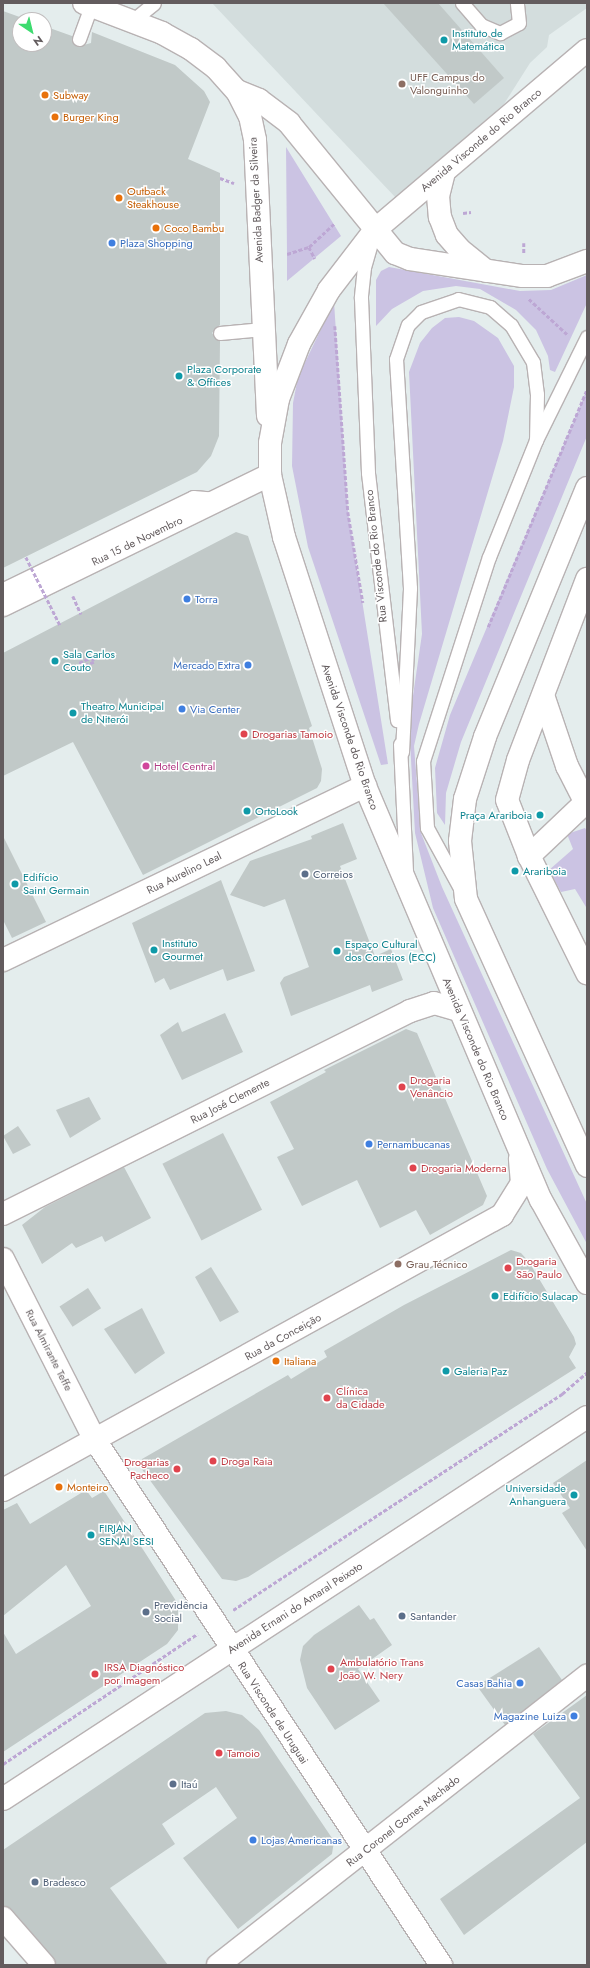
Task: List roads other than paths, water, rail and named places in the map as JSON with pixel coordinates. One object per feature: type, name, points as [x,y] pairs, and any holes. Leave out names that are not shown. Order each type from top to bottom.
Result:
[{"type":"street","name":"Avenida Badger da Silveira","points":[[87,4],[132,20],[191,49],[216,68],[237,91],[250,116],[255,140],[262,329],[270,443]]},
{"type":"street","name":"Avenida Visconde do Rio Branco","points":[[587,50],[375,230],[329,290],[299,344],[278,398],[270,443],[270,475],[284,537],[365,786],[541,1200],[587,1283]]},
{"type":"street","points":[[237,91],[259,100],[289,123],[395,253],[410,259],[490,273],[547,276],[587,261]]},
{"type":"street","points":[[444,172],[438,196],[440,217],[447,235],[459,250],[490,273]]},
{"type":"street","name":"Rua 15 de Novembro","points":[[3,605],[222,500],[270,475]]},
{"type":"street","points":[[587,488],[470,780],[460,841],[466,899],[587,1166]]},
{"type":"street","points":[[587,579],[544,698],[518,760],[507,800],[529,856],[587,973]]},
{"type":"street","points":[[529,856],[586,803],[567,766],[544,698]]},
{"type":"street","name":"Rua Aurelino Leal","points":[[3,960],[365,786]]},
{"type":"street","name":"Rua José Clemente","points":[[3,1214],[410,1010],[434,1003],[459,1010]]},
{"type":"street","name":"Rua da Conceição","points":[[3,1490],[502,1215],[522,1183],[520,1152]]},
{"type":"street","name":"Rua Almirante Teffe","points":[[3,1259],[95,1440]]},
{"type":"street","name":"Avenida Ernani do Amaral Peixoto","points":[[3,1799],[587,1417]]},
{"type":"street","name":"Rua Visconde de Uruguai","points":[[95,1440],[364,1852],[441,1965]]},
{"type":"street","name":"Rua Coronel Gomes Machado","points":[[218,1965],[587,1676]]},
{"type":"street","points":[[3,1918],[44,1965]]},
{"type":"lane","points":[[132,20],[154,3]]},
{"type":"lane","points":[[462,3],[486,27],[500,33],[514,28],[520,17],[517,3]]},
{"type":"lane","points":[[79,39],[87,4]]},
{"type":"lane","name":"Rua Visconde do Rio Branco","points":[[375,230],[363,274],[362,367],[377,568],[402,752],[406,883]]},
{"type":"lane","points":[[402,752],[410,588],[396,359],[408,325],[421,312],[458,299],[490,307],[511,325],[533,362],[537,394],[536,440]]},
{"type":"lane","points":[[220,333],[262,329]]},
{"type":"lane","points":[[466,899],[427,828],[423,761],[489,557],[536,440],[587,337]]},
{"type":"lane","points":[[3,589],[193,497],[222,500]]},
{"type":"place","name":"Instituto de Matemática","points":[[444,40]]},
{"type":"place","name":"UFF Campus do Valonguinho","points":[[402,84]]},
{"type":"place","name":"Subway","points":[[45,95]]},
{"type":"place","name":"Burger King","points":[[55,117]]},
{"type":"place","name":"Outback Steakhouse","points":[[119,198]]},
{"type":"place","name":"Coco Bambu","points":[[156,228]]},
{"type":"place","name":"Plaza Shopping","points":[[112,243]]},
{"type":"place","name":"Plaza Corporate & Offices","points":[[179,376]]},
{"type":"place","name":"Torra","points":[[187,599]]},
{"type":"place","name":"Sala Carlos Couto","points":[[55,661]]},
{"type":"place","name":"Mercado Extra","points":[[248,665]]},
{"type":"place","name":"Via Center","points":[[182,709]]},
{"type":"place","name":"Theatro Municipal de Niterói","points":[[73,713]]},
{"type":"place","name":"Drogarias Tamoio","points":[[244,734]]},
{"type":"place","name":"Hotel Central","points":[[146,766]]},
{"type":"place","name":"OrtoLook","points":[[247,811]]},
{"type":"place","name":"Praça Arariboia","points":[[540,815]]},
{"type":"place","name":"Arariboia","points":[[515,871]]},
{"type":"place","name":"Correios","points":[[305,874]]},
{"type":"place","name":"Edifício Saint Germain","points":[[15,884]]},
{"type":"place","name":"Instituto Gourmet","points":[[154,950]]},
{"type":"place","name":"Espaço Cultural dos Correios (ECC)","points":[[337,951]]},
{"type":"place","name":"Drogaria Venâncio","points":[[402,1087]]},
{"type":"place","name":"Pernambucanas","points":[[369,1144]]},
{"type":"place","name":"Drogaria Moderna","points":[[413,1168]]},
{"type":"place","name":"Grau Técnico","points":[[398,1264]]},
{"type":"place","name":"Drogaria São Paulo","points":[[508,1268]]},
{"type":"place","name":"Edifício Sulacap","points":[[495,1296]]},
{"type":"place","name":"Italiana","points":[[276,1361]]},
{"type":"place","name":"Galeria Paz","points":[[446,1371]]},
{"type":"place","name":"Clínica da Cidade","points":[[327,1398]]},
{"type":"place","name":"Droga Raia","points":[[213,1461]]},
{"type":"place","name":"Drogarias Pacheco","points":[[177,1469]]},
{"type":"place","name":"Monteiro","points":[[59,1487]]},
{"type":"place","name":"Universidade Anhanguera","points":[[574,1495]]},
{"type":"place","name":"FIRJAN SENAI SESI","points":[[91,1535]]},
{"type":"place","name":"Previdência Social","points":[[146,1612]]},
{"type":"place","name":"Santander","points":[[402,1616]]},
{"type":"place","name":"Ambulatório Trans João W. Nery","points":[[331,1669]]},
{"type":"place","name":"IRSA Diagnóstico por Imagem","points":[[95,1674]]},
{"type":"place","name":"Casas Bahia","points":[[520,1683]]},
{"type":"place","name":"Magazine Luiza","points":[[574,1716]]},
{"type":"place","name":"Tamoio","points":[[219,1753]]},
{"type":"place","name":"Itaú","points":[[173,1784]]},
{"type":"place","name":"Lojas Americanas","points":[[253,1840]]},
{"type":"place","name":"Bradesco","points":[[35,1882]]}]
